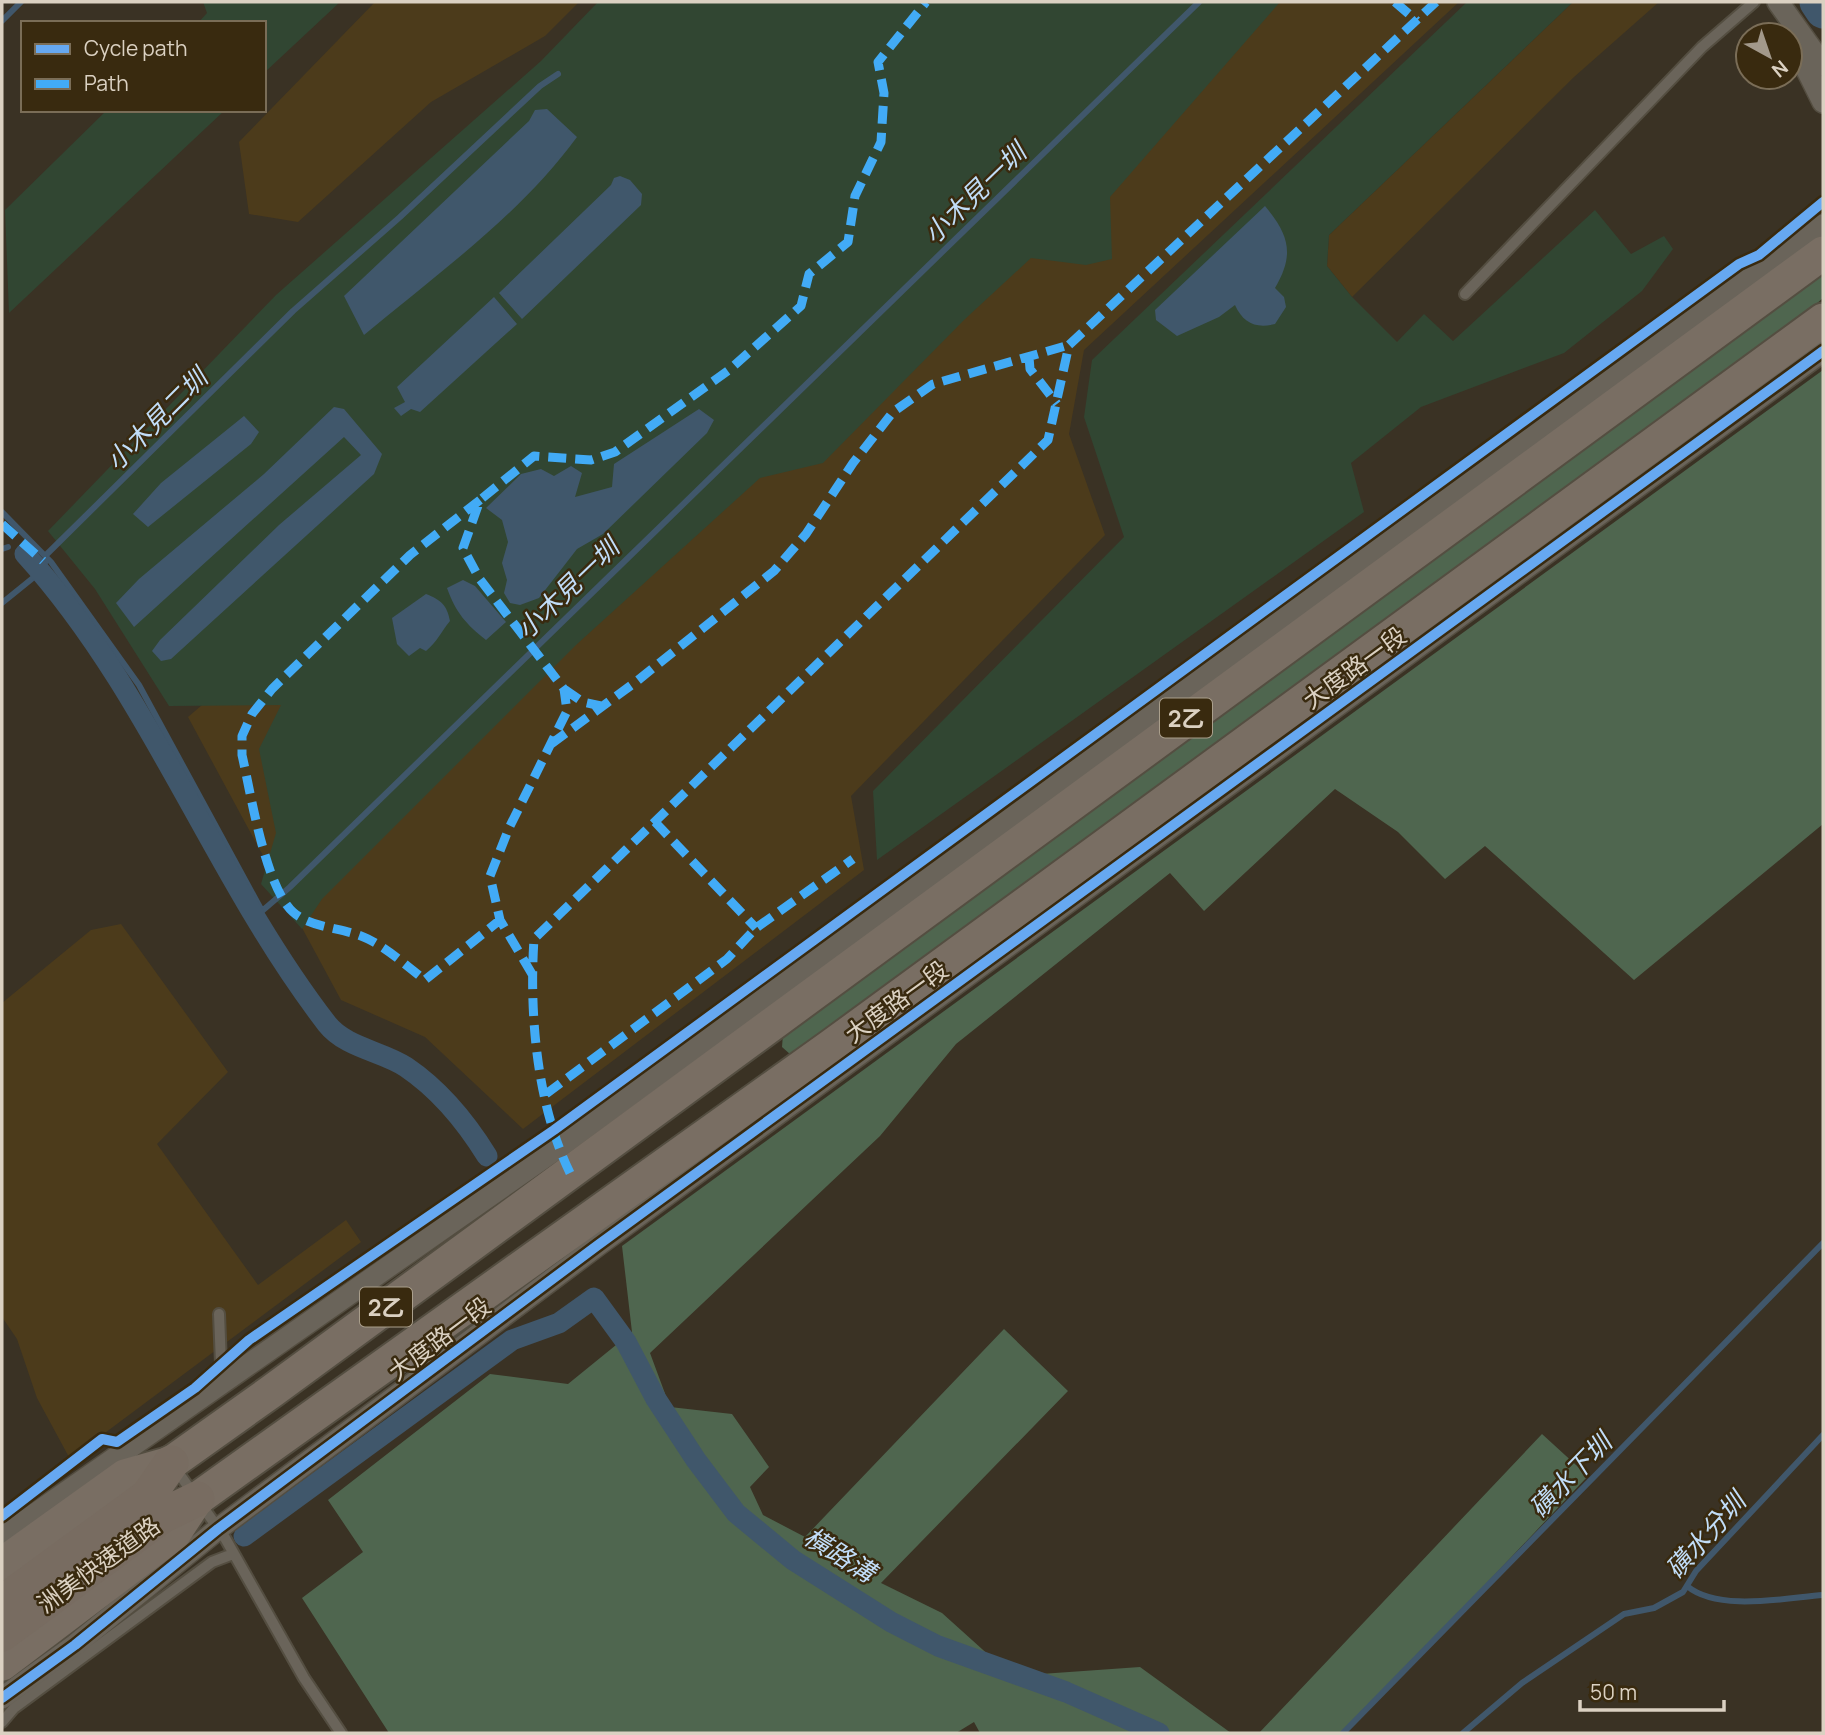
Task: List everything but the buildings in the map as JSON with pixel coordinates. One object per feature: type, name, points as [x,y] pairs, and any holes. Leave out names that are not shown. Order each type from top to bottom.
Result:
[{"type":"highway","name":"洲美快速道路","points":[[2,1634],[42,1589],[148,1496],[171,1463]]},
{"type":"highway","name":"洲美快速道路","points":[[2,1603],[42,1589],[162,1516],[197,1499]]},
{"type":"main road","name":"2乙","points":[[2,1564],[125,1476],[171,1463],[492,1212],[864,954],[1823,253]]},
{"type":"main road","name":"大度路一段","points":[[2,1664],[174,1534],[197,1499],[535,1274],[842,1038],[1823,320]]},
{"type":"street","points":[[1776,2],[1784,21]]},
{"type":"street","points":[[1776,2],[1823,65]]},
{"type":"street","points":[[1804,64],[1823,102]]},
{"type":"street","points":[[543,1176],[1823,225]]},
{"type":"street","name":"大度路一段","points":[[590,1233],[1823,351]]},
{"type":"street","points":[[2,1537],[227,1380],[492,1212]]},
{"type":"street","name":"大度路一段","points":[[2,1698],[222,1534],[535,1274]]},
{"type":"lane","points":[[1465,294],[1702,47],[1755,2]]},
{"type":"lane","points":[[219,1314],[220,1364],[227,1380]]},
{"type":"lane","points":[[171,1463],[222,1534],[304,1678],[341,1733]]},
{"type":"lane","points":[[2,1722],[14,1708],[212,1562],[232,1552]]},
{"type":"shaded area","points":[[375,2],[579,2],[545,36],[431,102],[298,222],[249,214],[239,142]]},
{"type":"shaded area","points":[[827,2],[1459,2],[1084,350],[1069,434],[1105,535],[851,796],[864,870],[523,1129],[425,1037],[341,1000],[188,717],[588,376]]},
{"type":"shaded area","points":[[1573,2],[1659,2],[1574,77],[1352,297],[1327,266],[1329,235]]},
{"type":"shaded area","points":[[121,924],[228,1072],[157,1144],[258,1285],[346,1220],[361,1242],[70,1459],[37,1398],[17,1339],[2,1317],[2,1003],[91,930]]},
{"type":"green space","points":[[203,2],[340,2],[266,71],[266,21],[200,21],[207,13]]},
{"type":"green space","points":[[598,2],[1280,2],[1110,197],[1112,259],[1086,265],[1031,258],[964,320],[823,463],[760,478],[576,645],[322,899],[302,929],[261,884],[276,833],[259,749],[281,705],[169,706],[95,589],[48,531],[276,295],[541,61]]},
{"type":"green space","points":[[1467,2],[1573,2],[1329,235],[1327,266],[1352,297],[1397,342],[1424,314],[1453,341],[1595,210],[1631,254],[1664,236],[1673,249],[1642,291],[1564,353],[1421,407],[1351,463],[1364,512],[877,860],[873,791],[1124,537],[1084,417],[1092,360]]},
{"type":"green space","points":[[105,112],[223,112],[9,313],[5,210]]},
{"type":"green space","points":[[1823,269],[1823,298],[1778,337],[864,1004],[791,1055],[782,1047],[783,1034]]},
{"type":"green space","points":[[1823,370],[1823,824],[1634,980],[1485,846],[1445,879],[1398,832],[1335,789],[1204,911],[1170,873],[956,1044],[880,1136],[650,1353],[670,1407],[732,1414],[769,1467],[750,1487],[763,1515],[805,1537],[1004,1329],[1068,1391],[881,1583],[942,1613],[1012,1676],[1140,1667],[1231,1733],[980,1733],[974,1722],[956,1733],[389,1733],[302,1598],[363,1552],[328,1500],[490,1374],[568,1384],[632,1332],[622,1246]]},
{"type":"green space","points":[[1542,1434],[1588,1476],[1345,1733],[1259,1733]]},
{"type":"water","points":[[547,109],[577,137],[504,218],[364,335],[344,296],[529,121],[535,110]]},
{"type":"water","points":[[620,176],[630,180],[642,194],[641,205],[522,319],[499,293],[611,185],[614,178]]},
{"type":"water","points":[[1265,206],[1280,226],[1287,255],[1275,288],[1284,297],[1286,307],[1275,324],[1262,326],[1251,323],[1235,305],[1219,317],[1177,336],[1156,320],[1155,310]]},
{"type":"water","points":[[494,297],[517,324],[420,412],[411,409],[401,416],[394,408],[405,402],[397,387]]},
{"type":"water","points":[[334,407],[344,409],[382,454],[374,474],[171,659],[161,661],[152,651],[160,640],[279,525],[361,455],[344,437],[134,627],[116,603],[139,579],[264,474]]},
{"type":"water","points":[[699,409],[714,420],[707,433],[603,534],[577,549],[539,598],[520,605],[510,603],[504,593],[507,580],[502,563],[508,542],[502,520],[486,508],[521,474],[541,469],[554,476],[571,466],[582,473],[575,497],[612,487],[614,464]]},
{"type":"water","points":[[244,416],[259,432],[251,444],[148,527],[133,514],[161,483]]},
{"type":"water","points":[[463,580],[475,586],[506,622],[486,640],[462,617],[447,588]]},
{"type":"water","points":[[426,594],[442,604],[450,621],[426,651],[420,648],[409,656],[397,644],[392,618]]},
{"type":"waterway","points":[[2,21],[21,2]]},
{"type":"waterway","name":"小木見一圳","points":[[2,512],[51,562],[139,685],[262,911],[290,887],[1199,2]]},
{"type":"waterway","points":[[1817,2],[1823,11]]},
{"type":"waterway","name":"小木見二圳","points":[[46,555],[293,311],[400,217],[540,86],[558,74]]},
{"type":"waterway","points":[[2,549],[8,547]]},
{"type":"waterway","points":[[25,554],[69,608],[109,665],[146,725],[249,908],[286,967],[327,1024],[344,1039],[396,1062],[418,1076],[451,1107],[487,1156]]},
{"type":"waterway","points":[[2,603],[44,569],[46,555]]},
{"type":"waterway","name":"磺水下圳","points":[[1343,1733],[1823,1243]]},
{"type":"waterway","name":"橫路溝","points":[[244,1536],[512,1340],[559,1323],[594,1298],[626,1342],[656,1399],[696,1460],[736,1513],[793,1560],[891,1622],[938,1646],[1066,1692],[1159,1733]]},
{"type":"waterway","name":"磺水分圳","points":[[1463,1733],[1522,1683],[1624,1614],[1654,1608],[1683,1592],[1696,1571],[1823,1435]]},
{"type":"waterway","points":[[1687,1586],[1700,1594],[1734,1601],[1823,1595]]},
{"type":"marked path","points":[[532,974],[500,920],[490,876],[509,828],[567,711],[564,689],[479,578],[463,548],[480,500],[534,456],[591,460],[615,452],[729,370],[801,306],[809,274],[848,242],[855,196],[881,142],[884,93],[878,62],[926,2]]},
{"type":"marked path","points":[[1395,2],[1417,21]]},
{"type":"marked path","points":[[570,1173],[550,1118],[538,1059],[534,1029],[534,939],[1048,440],[1069,345],[1436,2]]},
{"type":"marked path","points":[[551,744],[637,681],[774,571],[806,534],[853,463],[893,412],[933,384],[1069,345]]},
{"type":"marked path","points":[[1029,357],[1030,369],[1057,404]]},
{"type":"marked path","points":[[480,500],[410,555],[272,689],[252,714],[242,736],[242,755],[274,882],[283,899],[301,918],[368,939],[425,980],[500,920]]},
{"type":"marked path","points":[[2,524],[43,561]]},
{"type":"marked path","points":[[564,689],[583,702],[601,706]]},
{"type":"marked path","points":[[655,822],[756,928]]},
{"type":"marked path","points":[[546,1094],[727,959],[756,928],[853,859]]},
{"type":"cycle path","points":[[2,1516],[102,1439],[117,1442],[195,1388],[249,1340],[554,1130],[1739,264],[1759,255],[1823,202]]},
{"type":"cycle path","points":[[2,1698],[75,1645],[218,1529],[598,1245],[1823,351]]}]
